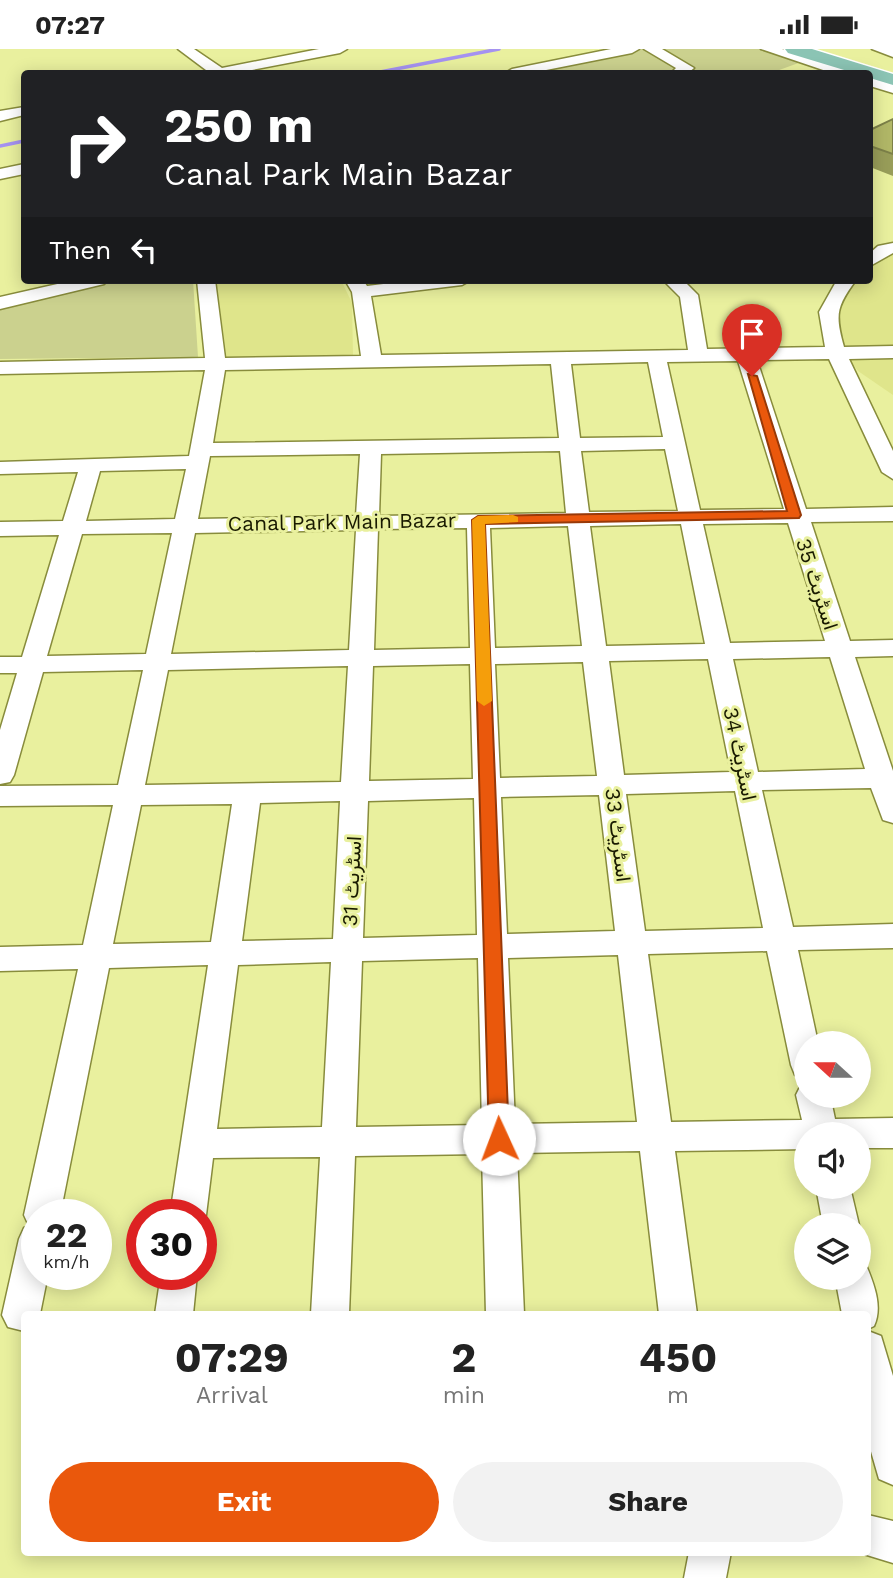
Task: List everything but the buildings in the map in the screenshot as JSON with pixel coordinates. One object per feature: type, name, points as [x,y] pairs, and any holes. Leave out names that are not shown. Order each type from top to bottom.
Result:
[{"type":"main road","points":[[794,49],[861,70]]},
{"type":"main road","points":[[854,49],[893,61]]},
{"type":"main road","points":[[873,74],[893,80]]},
{"type":"street","points":[[185,49],[214,70]]},
{"type":"street","points":[[233,70],[340,49]]},
{"type":"street","points":[[528,70],[632,49]]},
{"type":"street","points":[[651,49],[687,68],[683,70]]},
{"type":"street","points":[[768,49],[835,70]]},
{"type":"street","points":[[879,49],[893,53]]},
{"type":"street","points":[[585,59],[605,68]]},
{"type":"street","points":[[873,82],[893,89]]},
{"type":"street","points":[[0,116],[21,112]]},
{"type":"street","points":[[0,174],[21,170]]},
{"type":"street","points":[[0,303],[81,284]]},
{"type":"street","points":[[45,1199],[183,526],[200,456],[216,366],[206,284]]},
{"type":"street","points":[[372,362],[358,286],[393,284]]},
{"type":"street","points":[[677,284],[689,295],[698,354]]},
{"type":"street","points":[[842,284],[828,310],[836,352],[893,472]]},
{"type":"street","points":[[0,368],[893,352]]},
{"type":"street","name":"اسٹریٹ 35","points":[[745,353],[794,515],[893,813]]},
{"type":"street","name":"اسٹریٹ 34","points":[[656,355],[800,1031]]},
{"type":"street","name":"اسٹریٹ 33","points":[[560,356],[594,654],[678,1311]]},
{"type":"street","points":[[0,468],[91,465],[371,447],[673,443]]},
{"type":"street","name":"اسٹریٹ 31","points":[[330,1311],[371,447]]},
{"type":"street","points":[[0,775],[91,465]]},
{"type":"street","name":"Canal Park Main Bazar","points":[[0,529],[893,514]]},
{"type":"street","points":[[478,520],[505,1311]]},
{"type":"street","points":[[0,665],[893,648]]},
{"type":"street","points":[[0,796],[247,794],[881,778]]},
{"type":"street","points":[[190,1199],[247,794]]},
{"type":"street","points":[[0,959],[893,936]]},
{"type":"street","points":[[871,1133],[893,1133]]},
{"type":"street","points":[[197,1144],[794,1134]]},
{"type":"street","points":[[15,1314],[22,1290]]},
{"type":"street","points":[[174,1311],[177,1290]]},
{"type":"street","points":[[855,1290],[859,1311]]},
{"type":"street","points":[[871,1363],[893,1465]]},
{"type":"street","points":[[871,1537],[893,1542]]},
{"type":"street","points":[[705,1578],[709,1556]]},
{"type":"shaded area","points":[[632,49],[768,49],[804,61],[779,70],[527,70]]},
{"type":"shaded area","points":[[893,246],[893,395],[858,371],[833,338],[837,284],[873,284],[873,254]]},
{"type":"shaded area","points":[[103,284],[193,284],[198,357],[0,359],[0,310]]},
{"type":"shaded area","points":[[217,284],[343,284],[352,303],[353,356],[227,360]]},
{"type":"waterway","points":[[390,70],[499,49]]},
{"type":"waterway","points":[[0,146],[21,142]]},
{"type":"slow traffic","points":[[484,701],[478,520],[513,519]]},
{"type":"route","points":[[499,1139],[478,520],[794,515],[752,376]]}]
